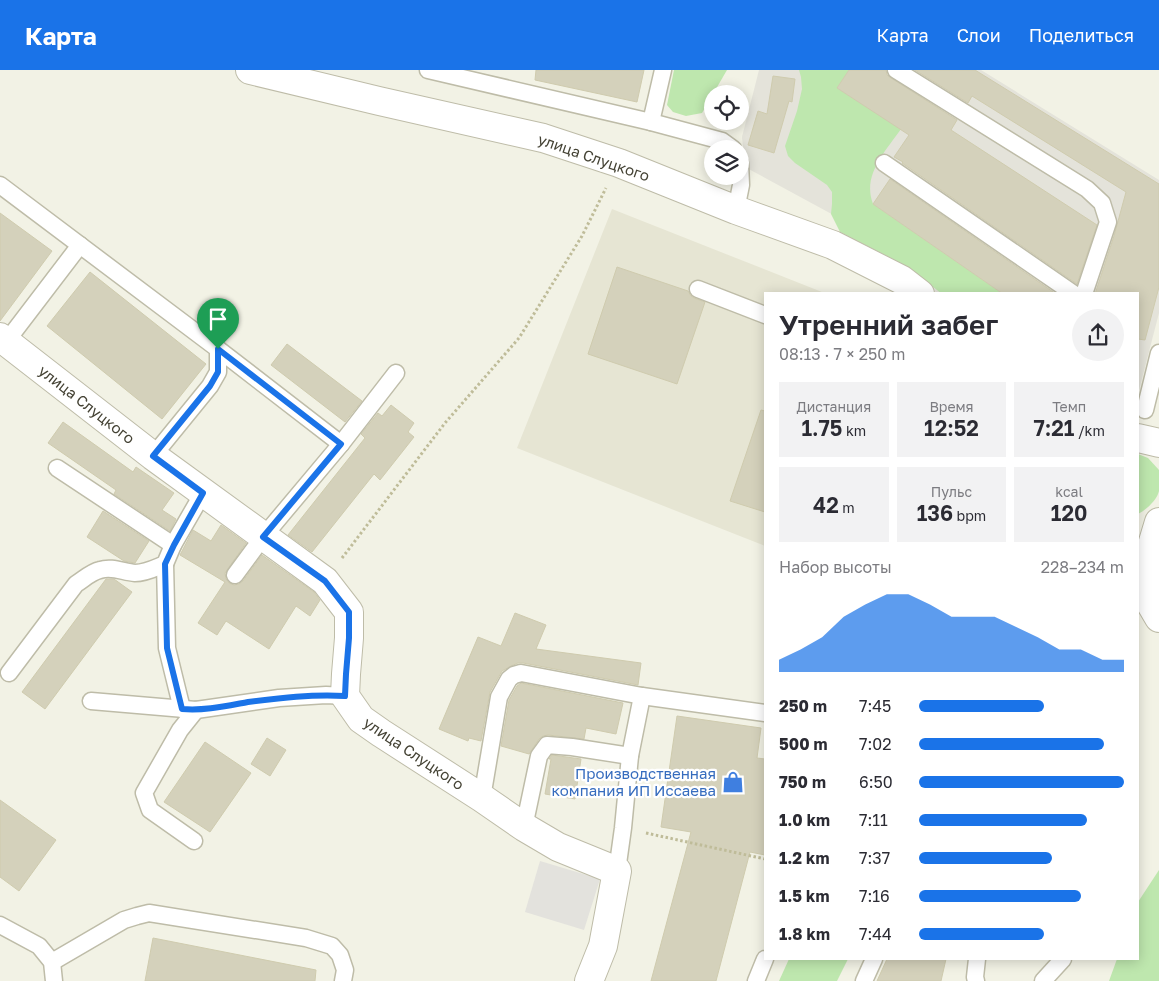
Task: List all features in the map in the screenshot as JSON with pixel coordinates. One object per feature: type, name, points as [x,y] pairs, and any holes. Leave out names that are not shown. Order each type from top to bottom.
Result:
[{"type":"street","name":"улица Слуцкого","points":[[250,70],[543,138],[619,163],[736,210],[834,245],[902,280],[917,292]]},
{"type":"street","name":"улица Слуцкого","points":[[3,339],[153,456],[325,581],[349,612],[345,696],[361,718],[524,827],[558,847],[617,871]]},
{"type":"street","points":[[1139,438],[1159,443]]},
{"type":"street","points":[[1159,522],[1142,563],[1149,601],[1159,618]]},
{"type":"street","points":[[589,981],[602,946],[617,871]]},
{"type":"lane","points":[[651,122],[663,70]]},
{"type":"lane","points":[[896,70],[1087,189],[1102,203],[1108,222],[1085,292]]},
{"type":"lane","points":[[434,71],[651,122],[718,140]]},
{"type":"lane","points":[[884,163],[1071,292]]},
{"type":"lane","points":[[0,185],[341,444]]},
{"type":"lane","points":[[736,210],[741,185]]},
{"type":"lane","points":[[3,339],[80,245]]},
{"type":"lane","points":[[698,289],[764,314]]},
{"type":"lane","points":[[153,456],[210,386],[218,372],[218,349]]},
{"type":"lane","points":[[1145,410],[1156,378],[1159,353]]},
{"type":"lane","points":[[235,575],[263,537],[341,444],[396,372]]},
{"type":"lane","points":[[56,468],[174,545]]},
{"type":"lane","points":[[194,841],[150,810],[144,792],[180,730],[189,710],[167,648],[165,564],[203,493]]},
{"type":"lane","points":[[9,673],[76,584],[100,569],[110,568],[134,573],[147,572],[165,564]]},
{"type":"lane","points":[[482,798],[499,697],[508,679],[514,675],[521,673],[642,696],[764,713]]},
{"type":"lane","points":[[91,701],[189,710],[279,698],[326,695],[345,696]]},
{"type":"lane","points":[[617,871],[630,756],[642,696]]},
{"type":"lane","points":[[524,827],[539,756],[547,745],[630,756]]},
{"type":"lane","points":[[52,962],[124,920],[149,913],[306,938],[332,946],[340,955],[345,970],[343,981]]},
{"type":"lane","points":[[0,925],[39,946],[52,962],[54,981]]},
{"type":"lane","points":[[756,981],[765,960]]},
{"type":"lane","points":[[864,981],[874,960]]},
{"type":"lane","points":[[976,981],[977,960]]},
{"type":"lane","points":[[1043,981],[1062,960]]},
{"type":"path","points":[[325,581],[445,423],[520,338],[582,236],[619,163]]},
{"type":"path","points":[[623,828],[764,859]]},
{"type":"shaded area","points":[[759,70],[981,70],[1159,180],[1159,313],[1139,390],[1139,292],[936,292],[874,237],[749,169],[749,140],[742,140],[744,130],[749,130],[749,109]]},
{"type":"shaded area","points":[[612,209],[822,292],[764,292],[764,546],[517,448]]},
{"type":"shaded area","points":[[540,861],[600,879],[584,930],[525,912]]},
{"type":"green space","points":[[674,70],[727,70],[718,85],[704,85],[704,110],[702,113],[686,116],[673,112],[667,105]]},
{"type":"green space","points":[[799,70],[849,70],[837,88],[901,129],[882,155],[873,174],[870,183],[870,193],[873,204],[1000,292],[939,292],[908,267],[840,232],[831,214],[832,192],[827,185],[795,163],[788,156],[785,146],[797,111],[802,89]]},
{"type":"green space","points":[[1139,454],[1148,458],[1159,470],[1159,491],[1156,498],[1139,513]]},
{"type":"green space","points":[[1159,870],[1159,981],[1109,981],[1117,960],[1139,960],[1139,900]]},
{"type":"green space","points":[[789,960],[848,960],[837,981],[779,981]]},
{"type":"building","points":[[536,70],[644,70],[637,102],[535,80]]},
{"type":"building","points":[[849,70],[886,70],[887,75],[891,78],[957,120],[951,130],[1097,225],[1077,284],[894,157],[909,135],[837,88]]},
{"type":"building","points":[[915,70],[975,70],[1159,184],[1159,287],[1145,340],[1139,339],[1139,292],[1096,292],[1126,192],[972,96],[968,103]]},
{"type":"building","points":[[773,76],[795,79],[792,102],[789,101],[774,153],[749,145],[758,111],[767,114]]},
{"type":"building","points":[[890,179],[1053,292],[1000,292],[873,204]]},
{"type":"building","points":[[0,213],[52,251],[0,321]]},
{"type":"building","points":[[617,267],[688,291],[694,298],[705,302],[677,384],[588,354]]},
{"type":"building","points":[[90,272],[206,364],[162,419],[47,326]]},
{"type":"building","points":[[287,344],[362,401],[345,422],[271,365]]},
{"type":"building","points":[[391,405],[414,423],[408,432],[414,437],[380,480],[374,474],[312,552],[288,535],[365,438],[361,434],[378,413],[382,416]]},
{"type":"building","points":[[761,410],[764,411],[764,512],[730,501]]},
{"type":"building","points":[[63,422],[133,472],[136,467],[174,493],[162,510],[176,519],[170,531],[114,494],[116,490],[48,443]]},
{"type":"building","points":[[103,511],[149,541],[135,563],[124,561],[87,537]]},
{"type":"building","points":[[221,525],[246,543],[225,573],[229,583],[234,585],[243,581],[262,555],[314,592],[320,600],[310,616],[296,606],[269,649],[226,621],[217,635],[198,623],[225,582],[180,555],[193,530],[211,541]]},
{"type":"building","points":[[106,579],[114,579],[132,592],[45,709],[22,692]]},
{"type":"building","points":[[515,613],[546,625],[536,649],[641,663],[638,685],[518,663],[502,671],[490,692],[481,741],[469,738],[468,741],[439,729],[478,637],[501,646]]},
{"type":"building","points":[[521,683],[623,703],[616,734],[586,728],[584,739],[543,736],[529,754],[501,746],[509,700],[517,686]]},
{"type":"building","points":[[677,716],[761,728],[757,758],[764,759],[764,855],[750,852],[716,981],[651,981],[691,832],[661,827]]},
{"type":"building","points":[[267,738],[286,750],[270,776],[251,764]]},
{"type":"building","points":[[205,742],[251,773],[210,832],[164,802]]},
{"type":"building","points":[[552,755],[581,759],[575,799],[545,794],[551,759],[549,759]]},
{"type":"building","points":[[0,800],[56,840],[19,891],[0,877]]},
{"type":"building","points":[[153,938],[316,970],[315,981],[145,981]]},
{"type":"building","points":[[887,960],[946,960],[941,981],[877,981]]},
{"type":"place","name":"Производственная компания ИП Иссаева","points":[[733,782]]},
{"type":"route","points":[[218,349],[341,444],[263,537],[325,581],[349,612],[345,696],[326,695],[279,698],[196,710],[182,709],[167,648],[165,564],[203,493],[153,456],[210,386],[218,372],[218,349]]}]
